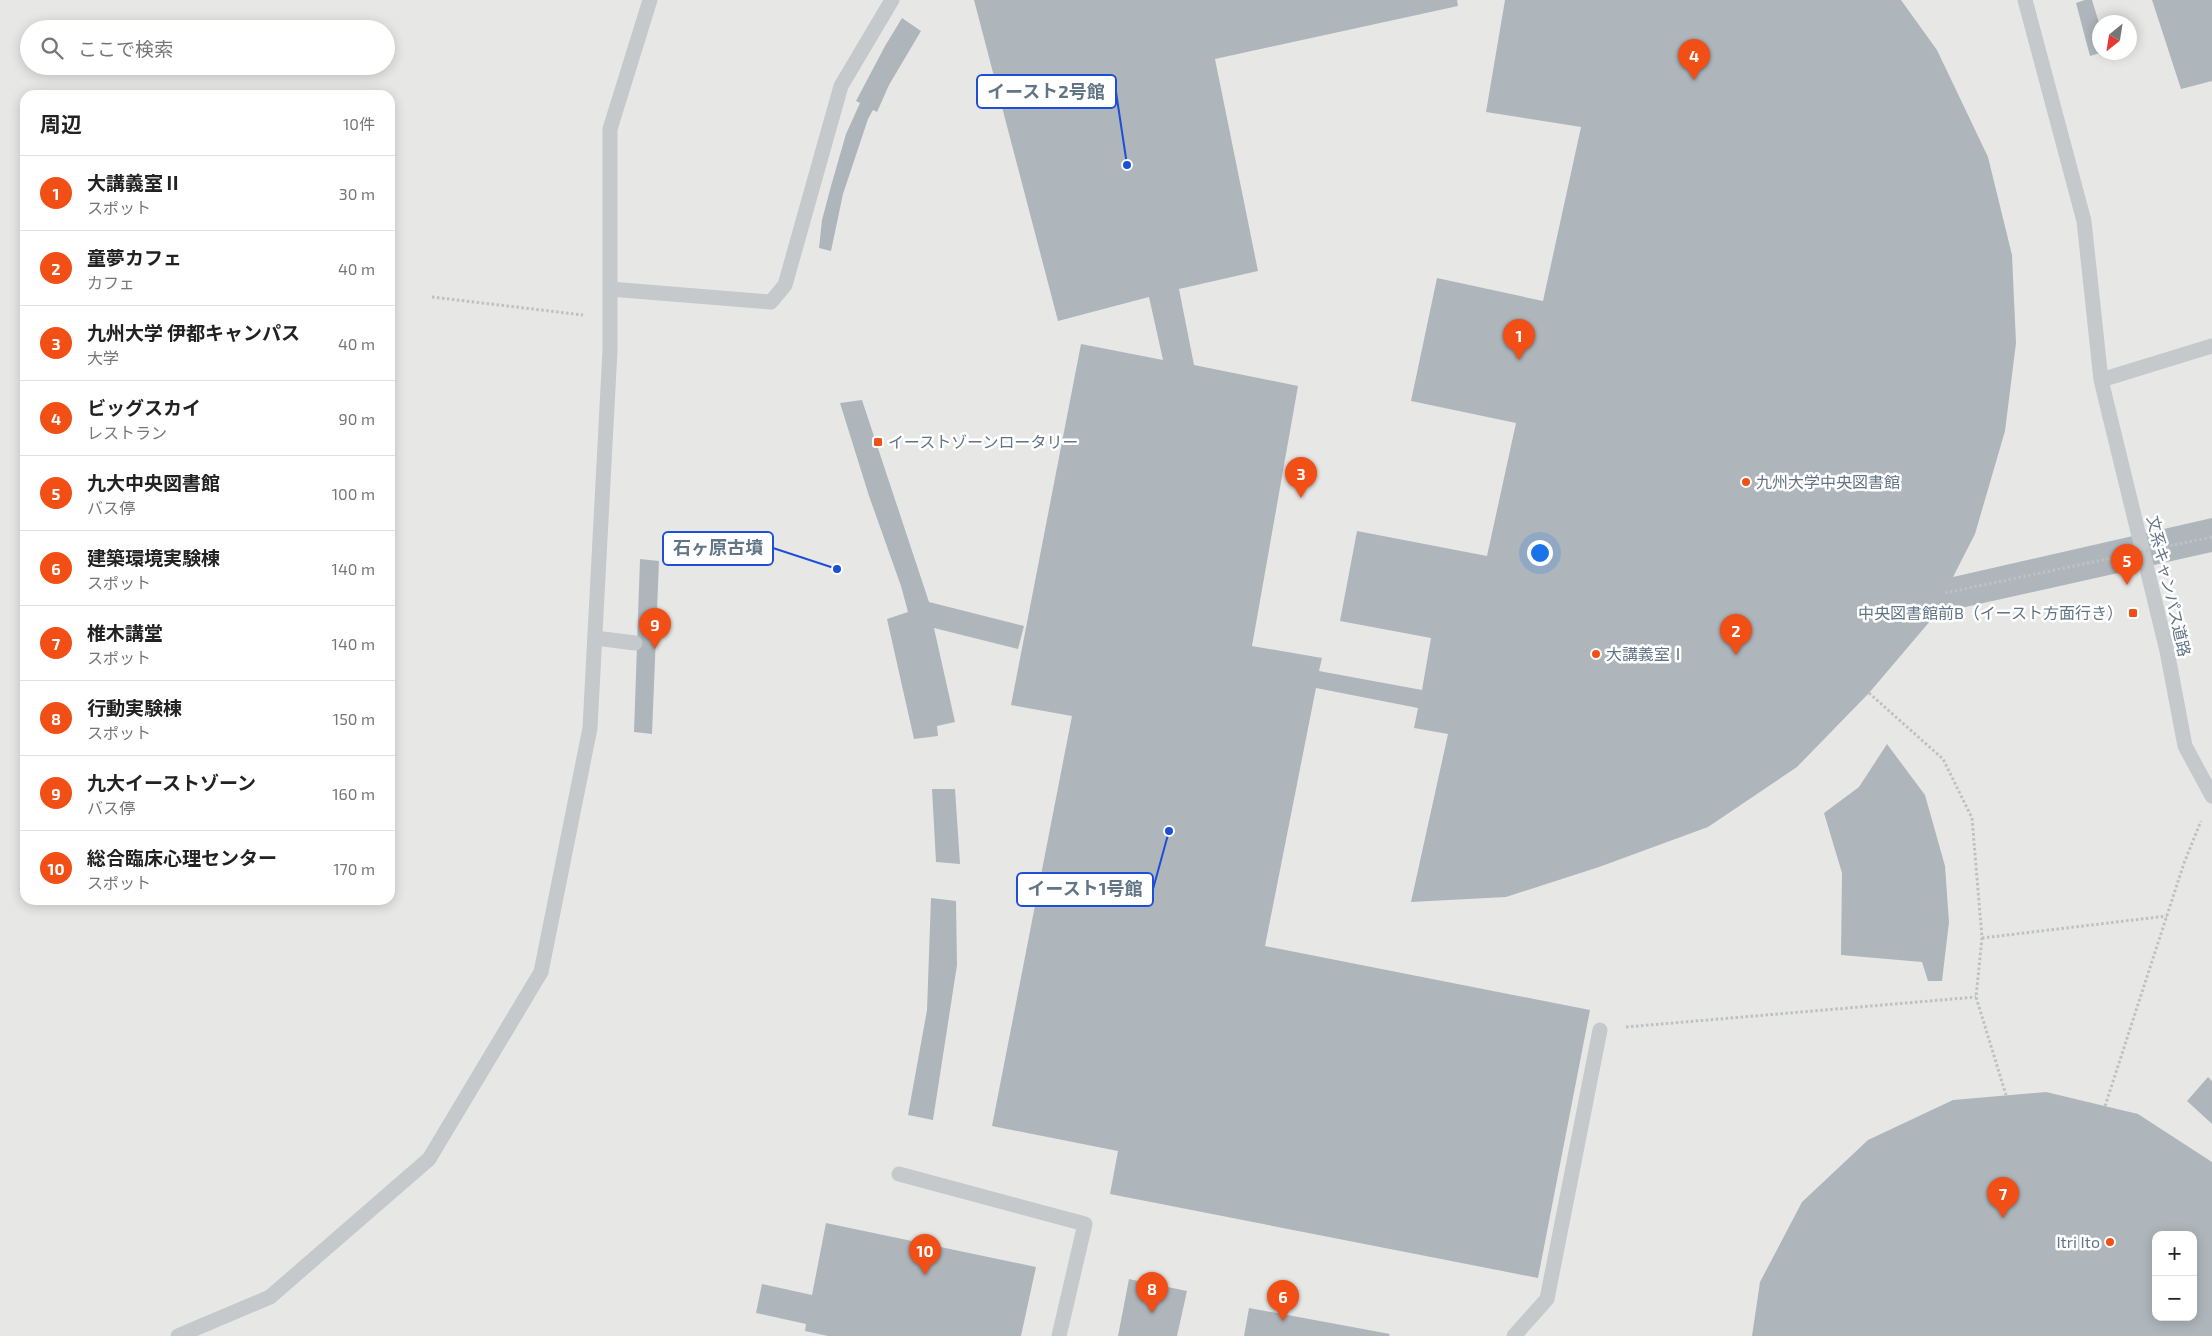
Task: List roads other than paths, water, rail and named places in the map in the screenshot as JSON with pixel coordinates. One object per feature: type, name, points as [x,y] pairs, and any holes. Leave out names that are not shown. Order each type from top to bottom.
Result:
[{"type":"lane","points":[[178,1336],[270,1297],[429,1158],[541,972],[590,728],[610,318],[610,129],[650,0]]},
{"type":"lane","points":[[610,289],[770,302],[785,285],[841,86],[892,0]]},
{"type":"lane","name":"文系キャンパス道路","points":[[2024,0],[2084,221],[2101,380],[2167,651],[2185,746],[2212,796]]},
{"type":"lane","points":[[2101,380],[2212,346]]},
{"type":"lane","points":[[595,638],[635,643]]},
{"type":"lane","points":[[1514,1336],[1547,1300],[1600,1030]]},
{"type":"lane","points":[[899,1174],[1085,1224],[1059,1336]]},
{"type":"place","name":"ビッグスカイ","points":[[1694,80]]},
{"type":"place","name":"イースト2号館","points":[[1127,165]]},
{"type":"place","name":"大講義室Ⅱ","points":[[1519,360]]},
{"type":"place","name":"イーストゾーンロータリー","points":[[878,442]]},
{"type":"place","name":"九州大学中央図書館","points":[[1746,482]]},
{"type":"place","name":"九州大学 伊都キャンパス","points":[[1301,498]]},
{"type":"place","name":"石ヶ原古墳","points":[[837,569]]},
{"type":"place","name":"九大中央図書館","points":[[2127,585]]},
{"type":"place","name":"中央図書館前B（イースト方面行き）","points":[[2133,613]]},
{"type":"place","name":"九大イーストゾーン","points":[[655,649]]},
{"type":"place","name":"大講義室Ⅰ","points":[[1596,654]]},
{"type":"place","name":"童夢カフェ","points":[[1736,655]]},
{"type":"place","name":"イースト1号館","points":[[1169,831]]},
{"type":"place","name":"椎木講堂","points":[[2003,1218]]},
{"type":"place","name":"Itri Ito","points":[[2110,1242]]},
{"type":"place","name":"総合臨床心理センター","points":[[925,1275]]},
{"type":"place","name":"行動実験棟","points":[[1152,1313]]},
{"type":"place","name":"建築環境実験棟","points":[[1283,1321]]}]
